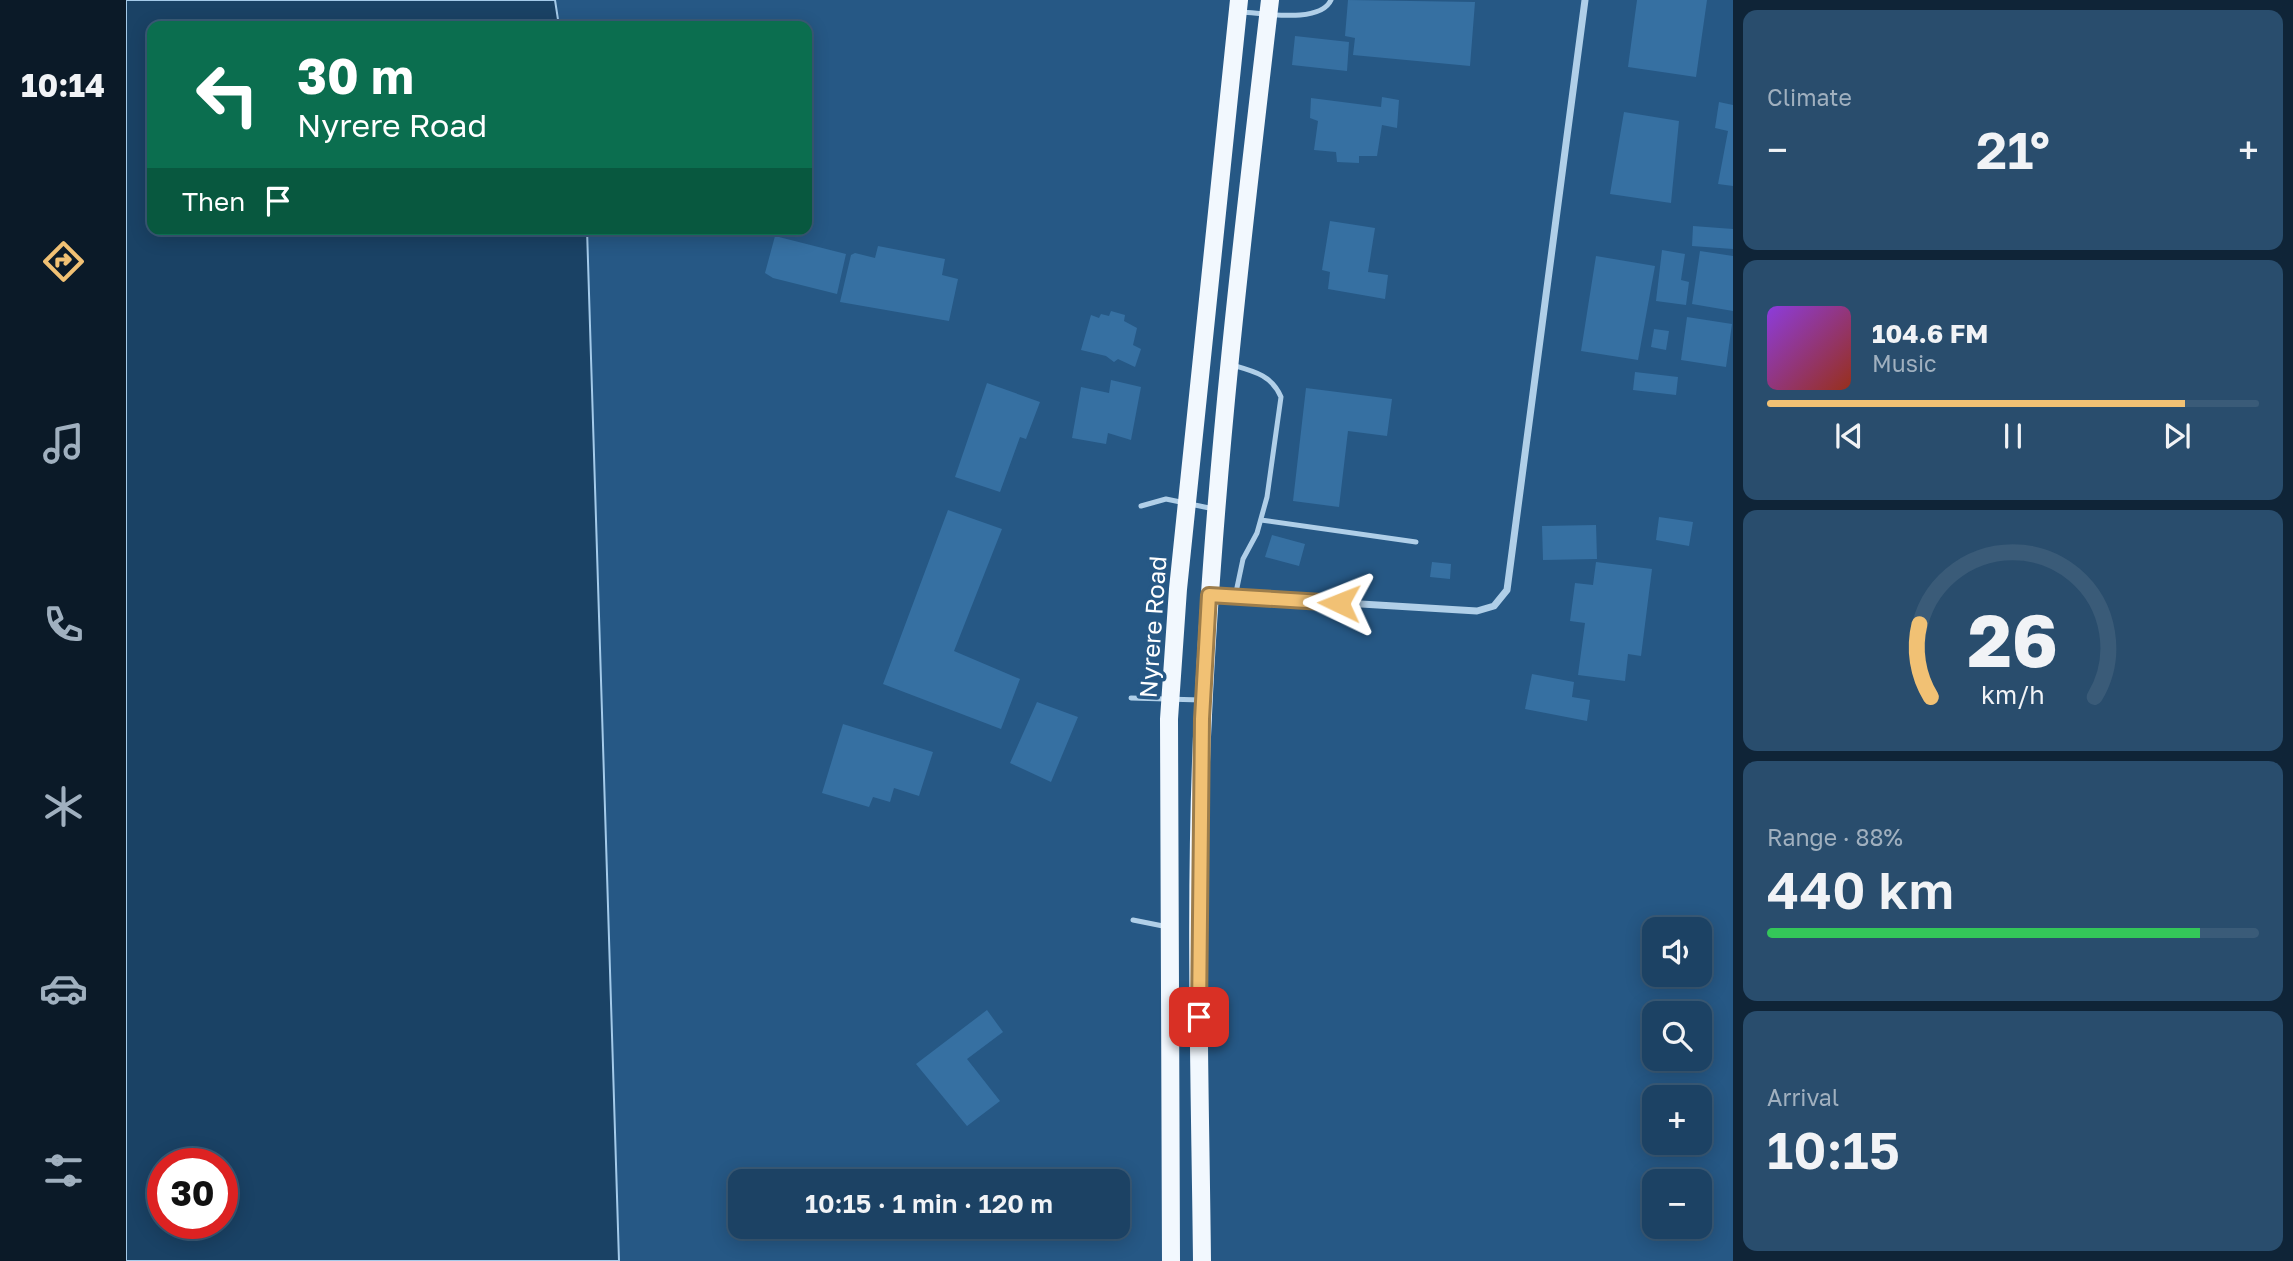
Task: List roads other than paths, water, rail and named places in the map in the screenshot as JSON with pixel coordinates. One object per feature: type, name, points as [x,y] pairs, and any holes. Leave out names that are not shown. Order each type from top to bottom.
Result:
[{"type":"main road","name":"Nyrere Road","points":[[1171,1261],[1168,928],[1171,698],[1187,506],[1238,6]]},
{"type":"main road","points":[[1202,1261],[1199,990],[1203,700],[1209,595],[1230,365],[1269,7]]},
{"type":"street","points":[[1209,595],[1477,611],[1494,606],[1507,590],[1585,0]]},
{"type":"lane","points":[[1238,6],[1269,7],[1314,14],[1331,0]]},
{"type":"lane","points":[[1230,365],[1258,372],[1275,383],[1281,397],[1279,425],[1261,520],[1243,559],[1235,597]]},
{"type":"lane","points":[[1141,506],[1166,499],[1187,506],[1217,509]]},
{"type":"lane","points":[[1261,520],[1416,542]]},
{"type":"lane","points":[[1130,698],[1203,700]]},
{"type":"lane","points":[[1133,920],[1168,928]]},
{"type":"water","points":[[126,0],[555,0],[558,21],[147,21],[147,235],[587,235],[619,1261],[126,1261]]}]
